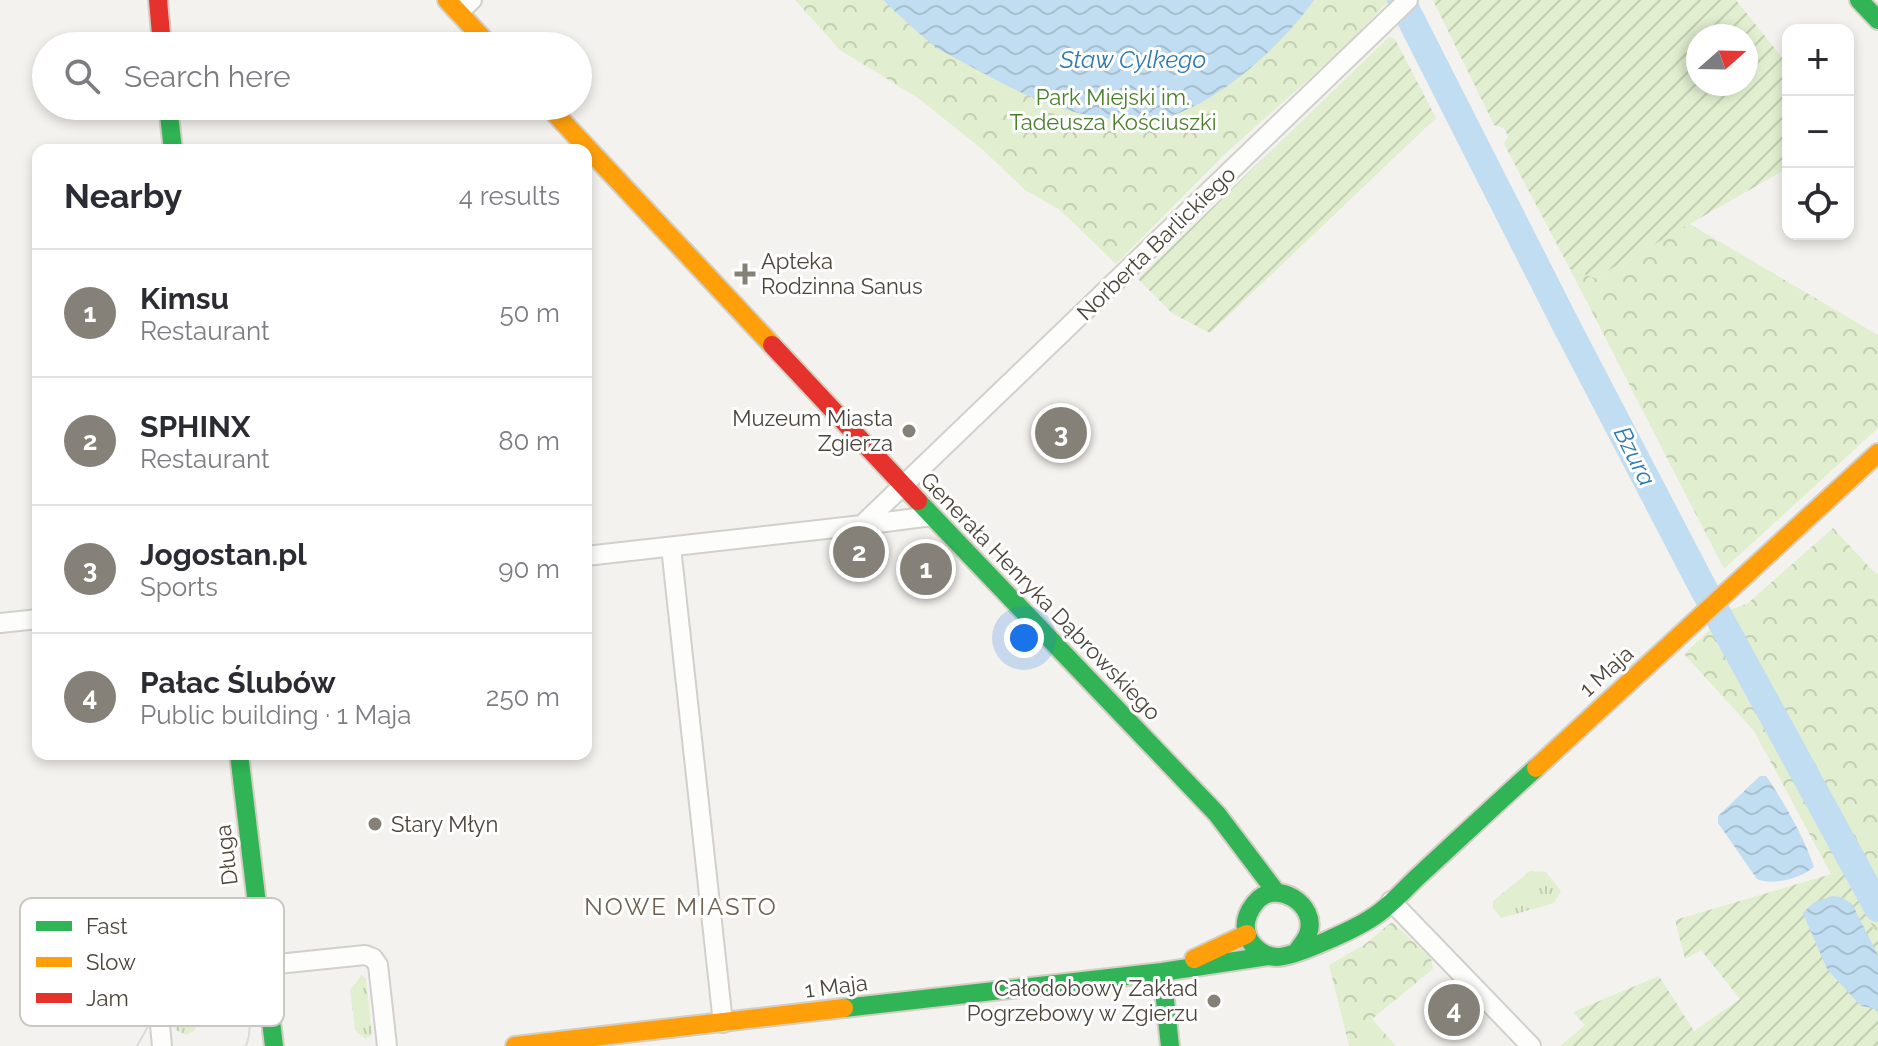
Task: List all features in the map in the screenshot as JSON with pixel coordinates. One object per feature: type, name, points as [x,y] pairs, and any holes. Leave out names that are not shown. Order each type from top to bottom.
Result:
[{"type":"street","points":[[158,0],[161,32]]},
{"type":"street","name":"Norberta Barlickiego","points":[[862,525],[1408,0]]},
{"type":"street","points":[[1859,0],[1878,20]]},
{"type":"street","points":[[459,4],[480,32]]},
{"type":"street","points":[[170,120],[172,144]]},
{"type":"street","name":"Generała Henryka Dąbrowskiego","points":[[561,120],[584,144]]},
{"type":"street","name":"Generała Henryka Dąbrowskiego","points":[[592,153],[1217,814],[1238,838],[1269,894]]},
{"type":"street","name":"1 Maja","points":[[1298,950],[1374,917],[1878,453]]},
{"type":"street","points":[[592,555],[932,516]]},
{"type":"street","points":[[671,547],[725,1044]]},
{"type":"street","points":[[0,623],[32,620]]},
{"type":"street","name":"Długa","points":[[240,760],[257,898]]},
{"type":"street","points":[[1269,894],[1289,894],[1308,913],[1310,926],[1298,950],[1284,956],[1268,956],[1259,951],[1247,934],[1245,925],[1250,908],[1269,894]]},
{"type":"street","points":[[1391,901],[1531,1046]]},
{"type":"street","points":[[1310,926],[1364,921]]},
{"type":"street","name":"1 Maja","points":[[1162,972],[1247,934]]},
{"type":"street","points":[[284,965],[365,955],[373,958],[378,965],[387,1046]]},
{"type":"street","name":"1 Maja","points":[[515,1046],[1162,972],[1268,956]]},
{"type":"street","points":[[1162,972],[1170,1046]]},
{"type":"street","points":[[160,1026],[162,1046]]},
{"type":"street","name":"Długa","points":[[272,1026],[274,1046]]},
{"type":"green space","name":"Park Miejski im. Tadeusza Kościuszki","points":[[795,0],[1390,0],[1340,51],[1225,154],[1116,264],[1060,210],[1025,190],[982,149],[918,98],[840,50]]},
{"type":"green space","points":[[1433,0],[1736,0],[1755,24],[1686,24],[1686,96],[1758,96],[1758,28],[1782,58],[1782,171],[1595,278],[1570,269],[1504,144],[1508,136],[1504,128],[1494,125]]},
{"type":"green space","points":[[1389,37],[1395,39],[1436,118],[1210,333],[1173,314],[1138,279]]},
{"type":"green space","points":[[1688,223],[1878,335],[1878,428],[1724,569],[1570,269],[1595,278]]},
{"type":"green space","points":[[1833,528],[1878,573],[1878,937],[1842,871],[1831,874],[1754,731],[1684,654],[1732,609],[1747,604]]},
{"type":"green space","points":[[1530,871],[1546,872],[1561,891],[1554,903],[1501,918],[1493,908],[1493,901]]},
{"type":"green space","points":[[1842,871],[1878,937],[1878,1046],[1560,1046],[1585,1025],[1573,1012],[1659,976],[1694,1031],[1740,999],[1701,950],[1685,959],[1675,920]]},
{"type":"green space","points":[[1392,922],[1431,958],[1433,969],[1372,1019],[1396,1046],[1349,1046],[1329,965],[1364,945]]},
{"type":"green space","points":[[362,975],[366,979],[372,1035],[365,1039],[355,1030],[350,990]]},
{"type":"green space","points":[[175,1026],[196,1026],[186,1035],[176,1030]]},
{"type":"water","name":"Staw Cylkego","points":[[883,0],[1314,0],[1268,52],[1208,99],[1164,118],[1120,119],[1097,117],[1053,105],[990,77],[937,48]]},
{"type":"water","points":[[1760,776],[1766,776],[1786,808],[1814,867],[1779,881],[1757,879],[1718,823],[1718,816]]},
{"type":"water","points":[[1832,896],[1841,897],[1852,904],[1878,955],[1878,1013],[1873,1008],[1861,1006],[1827,969],[1803,913],[1813,903]]},
{"type":"waterway","name":"Bzura","points":[[1401,0],[1701,584],[1878,908]]},
{"type":"tram line","points":[[137,1046],[149,1026]]},
{"type":"tram line","points":[[246,1046],[249,1026]]},
{"type":"traffic: fast","points":[[1859,0],[1878,20]]},
{"type":"traffic: fast","points":[[170,120],[172,144]]},
{"type":"traffic: fast","points":[[918,501],[1217,814],[1276,892]]},
{"type":"traffic: fast","points":[[240,760],[256,898]]},
{"type":"traffic: fast","points":[[1298,950],[1308,934],[1310,923],[1307,913],[1293,898],[1283,894],[1263,896],[1250,911],[1246,928],[1250,941],[1264,954],[1286,956],[1340,934],[1386,907],[1536,768]]},
{"type":"traffic: fast","points":[[844,1008],[1162,972],[1268,956]]},
{"type":"traffic: fast","points":[[1162,972],[1170,1046]]},
{"type":"traffic: fast","points":[[272,1026],[274,1046]]},
{"type":"traffic: slow","points":[[447,0],[477,32]]},
{"type":"traffic: slow","points":[[561,120],[584,144]]},
{"type":"traffic: slow","points":[[592,153],[772,345]]},
{"type":"traffic: slow","points":[[1536,768],[1878,453]]},
{"type":"traffic: slow","points":[[1194,959],[1247,934]]},
{"type":"traffic: slow","points":[[515,1046],[844,1008]]},
{"type":"traffic: jam","points":[[158,0],[161,32]]},
{"type":"traffic: jam","points":[[772,345],[918,501]]},
{"type":"place","name":"Apteka Rodzinna Sanus","points":[[745,274]]},
{"type":"place","name":"Muzeum Miasta Zgierza","points":[[909,431]]},
{"type":"place","name":"Jogostan.pl","points":[[1061,433]]},
{"type":"place","name":"SPHINX","points":[[859,552]]},
{"type":"place","name":"Kimsu","points":[[926,569]]},
{"type":"place","name":"Stary Młyn","points":[[375,824]]},
{"type":"place","name":"Całodobowy Zakład Pogrzebowy w Zgierzu","points":[[1214,1001]]},
{"type":"place","name":"Pałac Ślubów","points":[[1454,1010]]},
{"type":"district","name":"NOWE MIASTO","points":[[681,906]]}]
